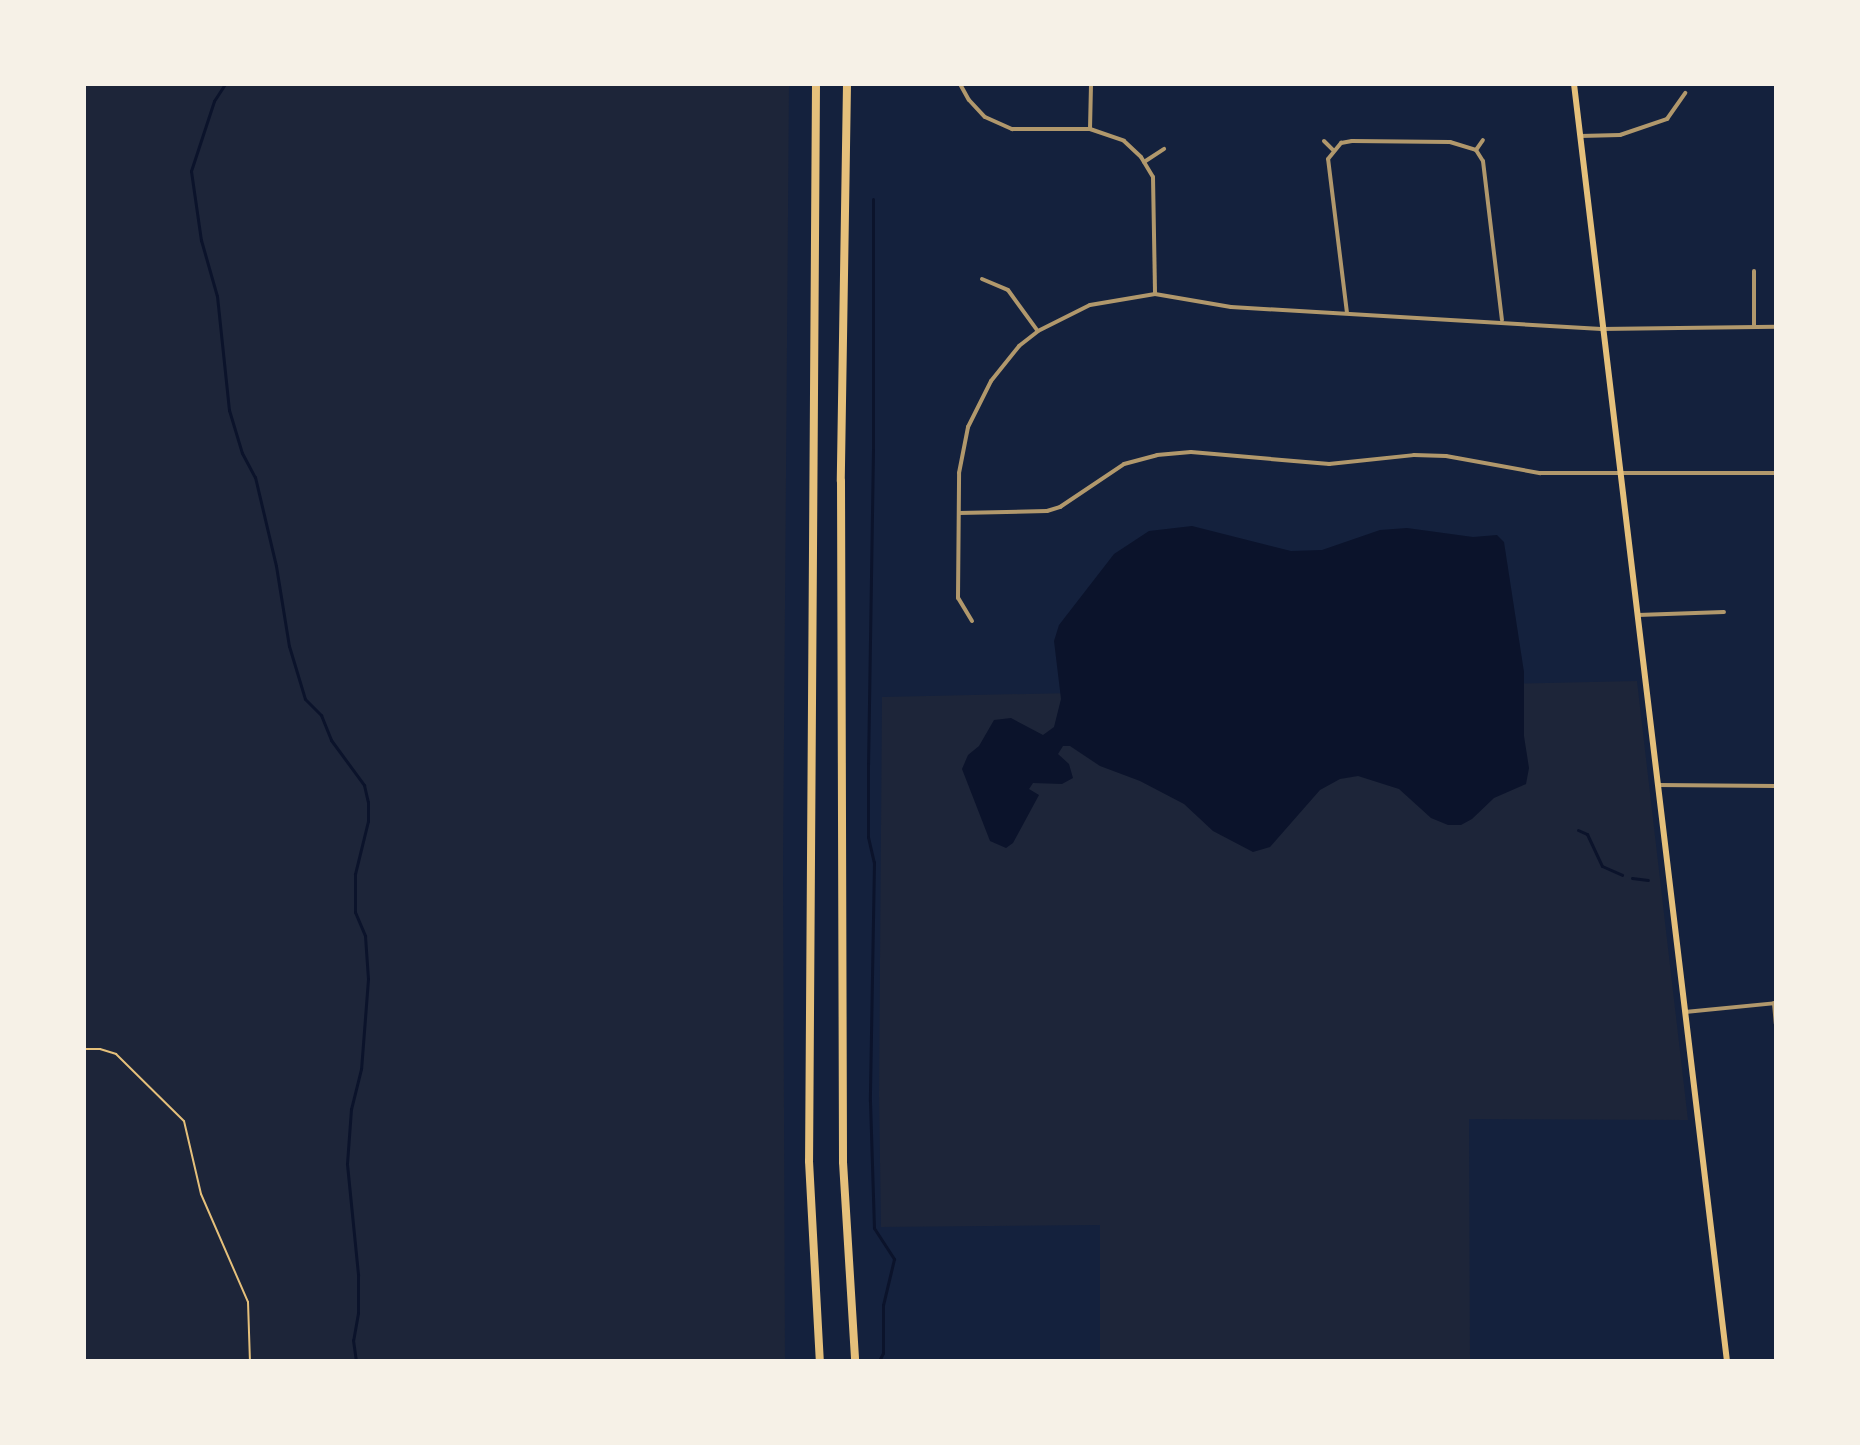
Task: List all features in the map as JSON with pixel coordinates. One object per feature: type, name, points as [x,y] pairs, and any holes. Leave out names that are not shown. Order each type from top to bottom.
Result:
[{"type":"highway","points":[[816,84],[809,1161],[820,1361]]},
{"type":"highway","points":[[847,84],[841,481],[843,1162],[855,1361]]},
{"type":"main road","points":[[1574,84],[1727,1361]]},
{"type":"street","points":[[960,84],[969,100],[985,117],[1012,129],[1090,129],[1124,141],[1144,162],[1153,177],[1155,294]]},
{"type":"street","points":[[1090,129],[1091,84]]},
{"type":"street","points":[[1580,136],[1620,135],[1667,119],[1685,93]]},
{"type":"street","points":[[1476,150],[1483,140]]},
{"type":"street","points":[[1324,141],[1333,150]]},
{"type":"street","points":[[1347,313],[1328,170],[1328,159],[1333,150],[1352,141],[1450,142],[1476,150],[1483,161],[1502,320]]},
{"type":"street","points":[[1144,162],[1164,149]]},
{"type":"street","points":[[1754,271],[1754,327]]},
{"type":"street","points":[[982,279],[1008,290],[1038,331]]},
{"type":"street","points":[[972,621],[958,598],[959,513],[962,448],[977,404],[1004,362],[1038,331],[1090,305],[1155,294],[1231,307],[1502,320],[1601,329],[1776,327]]},
{"type":"street","points":[[959,513],[1047,511],[1060,507],[1124,464],[1157,455],[1191,452],[1329,464],[1414,455],[1446,456],[1540,473],[1776,473]]},
{"type":"street","points":[[1638,615],[1724,612]]},
{"type":"street","points":[[1658,785],[1776,786]]},
{"type":"street","points":[[1685,1012],[1775,1003],[1776,1024]]},
{"type":"path","points":[[84,1049],[116,1054],[184,1121],[201,1194],[248,1302],[250,1361]]},
{"type":"shaded area","points":[[84,84],[789,84],[783,867],[785,1361],[84,1361]]},
{"type":"shaded area","points":[[1192,526],[1291,551],[1322,550],[1380,530],[1407,528],[1473,537],[1497,535],[1504,542],[1524,672],[1524,736],[1529,768],[1526,784],[1494,798],[1461,825],[1448,825],[1431,818],[1399,789],[1358,776],[1340,779],[1320,790],[1270,847],[1253,852],[1213,831],[1184,804],[1140,781],[1100,766],[1070,746],[1063,746],[1058,754],[1069,764],[1073,778],[1062,784],[1033,783],[1029,789],[1039,795],[1013,843],[1006,848],[990,841],[962,769],[968,755],[979,746],[994,720],[1011,718],[1043,735],[1054,727],[1061,699],[1054,641],[1059,625],[1114,554],[1149,531]]},
{"type":"shaded area","points":[[1637,681],[1688,1120],[1469,1119],[1470,1361],[1100,1361],[1100,1225],[881,1227],[882,697]]},
{"type":"waterway","points":[[225,84],[214,101],[191,171],[201,240],[217,296],[229,410],[242,453],[255,477],[276,566],[289,646],[305,699],[321,715],[331,740],[364,785],[368,802],[368,821],[355,874],[355,912],[365,936],[368,979],[361,1069],[351,1109],[347,1164],[358,1275],[358,1313],[353,1340],[356,1361]]},
{"type":"waterway","points":[[873,199],[868,837],[874,862],[870,1101],[874,1228],[894,1259],[883,1305],[883,1353],[880,1359]]},
{"type":"waterway","points":[[1578,830],[1587,834],[1602,866],[1622,875]]},
{"type":"waterway","points":[[1632,878],[1648,880]]}]
